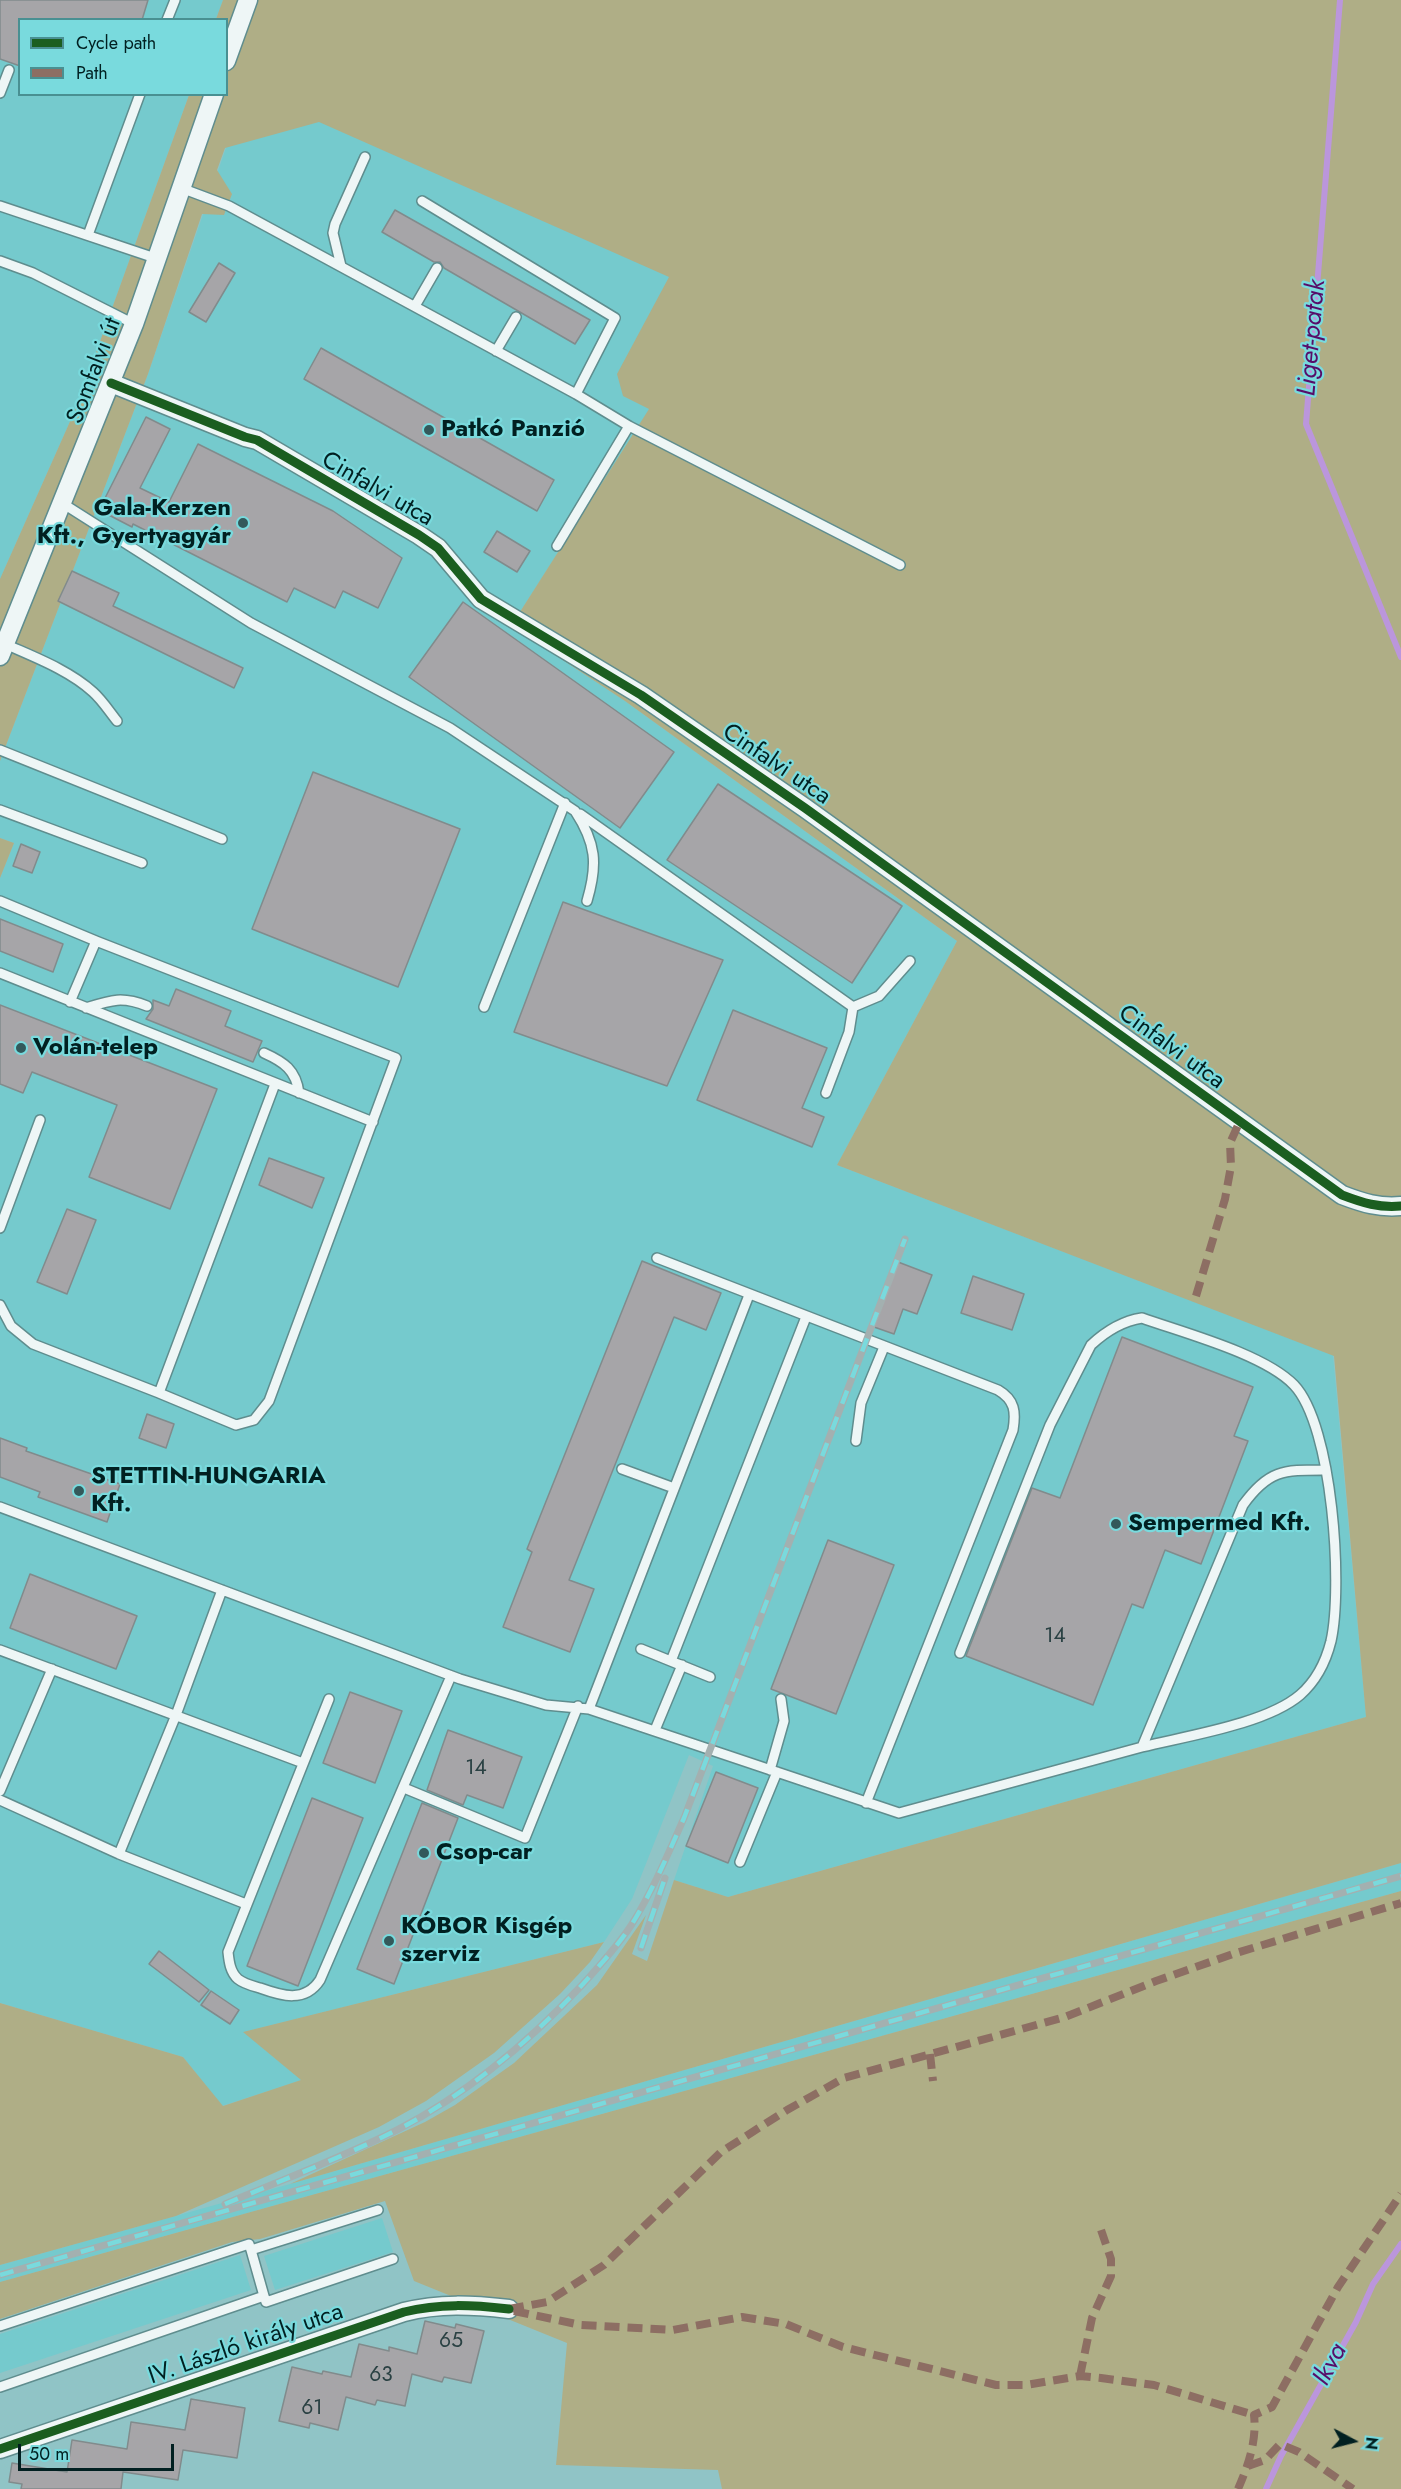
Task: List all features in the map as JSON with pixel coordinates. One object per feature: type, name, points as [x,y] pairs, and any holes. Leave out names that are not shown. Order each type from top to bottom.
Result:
[{"type":"street","points":[[228,55],[248,0]]},
{"type":"street","name":"Somfalvi út","points":[[3,650],[134,324],[213,96]]},
{"type":"street","name":"Cinfalvi utca","points":[[111,383],[267,445],[327,483],[420,535],[438,548],[481,599],[641,695],[805,808],[1342,1195],[1364,1204],[1383,1208],[1401,1206]]},
{"type":"street","name":"IV. László király utca","points":[[0,2449],[404,2312],[443,2304],[508,2309]]},
{"type":"lane","points":[[168,18],[175,0]]},
{"type":"lane","points":[[0,93],[9,70]]},
{"type":"lane","points":[[88,235],[139,96]]},
{"type":"lane","points":[[341,266],[333,233],[365,157]]},
{"type":"lane","points":[[181,188],[229,206],[576,394],[629,426],[900,565]]},
{"type":"lane","points":[[422,201],[615,318],[576,394]]},
{"type":"lane","points":[[0,206],[158,259]]},
{"type":"lane","points":[[0,261],[33,273],[134,324]]},
{"type":"lane","points":[[415,306],[436,268]]},
{"type":"lane","points":[[496,351],[516,317]]},
{"type":"lane","points":[[557,546],[629,426]]},
{"type":"lane","points":[[62,503],[251,623],[450,728],[565,803],[853,1007]]},
{"type":"lane","points":[[3,650],[40,659],[81,683],[102,702],[117,721]]},
{"type":"lane","points":[[0,750],[222,839]]},
{"type":"lane","points":[[484,1007],[565,803]]},
{"type":"lane","points":[[0,810],[142,863]]},
{"type":"lane","points":[[575,811],[593,845],[593,880],[587,901]]},
{"type":"lane","points":[[0,901],[96,941],[396,1058],[269,1401],[254,1420],[236,1425],[33,1344],[11,1326],[0,1305]]},
{"type":"lane","points":[[70,1002],[96,941]]},
{"type":"lane","points":[[853,1007],[879,996],[910,960]]},
{"type":"lane","points":[[0,973],[373,1122]]},
{"type":"lane","points":[[86,1008],[124,999],[147,1006]]},
{"type":"lane","points":[[826,1093],[849,1032],[853,1007]]},
{"type":"lane","points":[[264,1053],[287,1065],[294,1075],[299,1093]]},
{"type":"lane","points":[[159,1393],[275,1084]]},
{"type":"lane","points":[[0,1228],[40,1120]]},
{"type":"lane","points":[[657,1258],[998,1390],[1007,1395],[1012,1402],[1015,1419],[1008,1441],[866,1803]]},
{"type":"lane","points":[[589,1708],[749,1295]]},
{"type":"lane","points":[[671,1661],[806,1317]]},
{"type":"lane","points":[[0,1507],[452,1676],[546,1706],[589,1708],[891,1812],[909,1812],[1268,1714],[1297,1697],[1319,1671],[1331,1640],[1336,1576],[1326,1470],[1308,1407],[1294,1386],[1280,1373],[1262,1362],[1142,1317],[1128,1320],[1101,1335],[1091,1345],[1050,1425],[960,1653]]},
{"type":"lane","points":[[856,1442],[861,1403],[884,1347]]},
{"type":"lane","points":[[622,1469],[674,1488]]},
{"type":"lane","points":[[1142,1747],[1244,1505],[1265,1480],[1278,1474],[1292,1470],[1326,1470]]},
{"type":"lane","points":[[119,1854],[176,1716],[222,1590]]},
{"type":"lane","points":[[640,1649],[710,1677]]},
{"type":"lane","points":[[0,1650],[303,1762]]},
{"type":"lane","points":[[655,1730],[682,1665]]},
{"type":"lane","points":[[0,1791],[52,1669]]},
{"type":"lane","points":[[328,1699],[228,1952],[231,1970],[238,1978],[247,1984],[282,1995],[301,1996],[308,1993],[320,1980],[452,1676]]},
{"type":"lane","points":[[740,1862],[774,1771],[784,1721],[781,1699]]},
{"type":"lane","points":[[404,1788],[525,1838],[578,1706]]},
{"type":"lane","points":[[0,1800],[119,1854],[246,1904]]},
{"type":"lane","points":[[251,2250],[378,2210]]},
{"type":"lane","points":[[0,2326],[249,2244],[266,2302],[393,2259]]},
{"type":"lane","points":[[0,2387],[264,2296]]},
{"type":"shaded area","points":[[0,0],[223,0],[216,18],[18,18],[18,96],[189,96],[76,408],[0,579]]},
{"type":"shaded area","points":[[223,0],[1401,0],[1401,1863],[290,2184],[425,2122],[455,2105],[514,2063],[597,1985],[646,1915],[632,1954],[647,1961],[674,1880],[728,1897],[1366,1717],[1334,1356],[837,1165],[957,941],[625,701],[511,626],[649,409],[623,396],[617,374],[669,277],[319,122],[225,148],[217,170],[232,194],[224,215],[202,214],[148,374],[0,761],[0,579],[76,408],[189,96],[228,96],[228,18],[216,18]]},
{"type":"shaded area","points":[[261,46],[691,234],[650,409],[511,626],[625,701],[957,941],[837,1165],[1333,1355],[1366,1717],[728,1897],[674,1880],[713,1766],[689,1755],[632,1899],[604,1942],[244,2032],[302,2080],[222,2106],[183,2057],[0,2003],[0,878],[14,843],[0,838],[0,761],[148,374]]},
{"type":"shaded area","points":[[0,838],[14,843],[0,878]]},
{"type":"shaded area","points":[[1401,1863],[1401,1891],[0,2282],[0,2265],[290,2184]]},
{"type":"shaded area","points":[[1401,1891],[1401,2489],[722,2489],[718,2470],[556,2465],[567,2343],[414,2281],[385,2201],[260,2239],[232,2242],[0,2319],[0,2282]]},
{"type":"shaded area","points":[[604,1942],[590,1962],[560,1994],[494,2053],[426,2101],[379,2127],[176,2216],[0,2265],[0,2003],[183,2057],[223,2106],[301,2080],[243,2032]]},
{"type":"shaded area","points":[[382,2218],[393,2252],[275,2290],[264,2256]]},
{"type":"shaded area","points":[[240,2255],[251,2290],[0,2373],[0,2334]]},
{"type":"building","points":[[0,0],[148,0],[143,18],[18,18],[18,65],[0,59]]},
{"type":"building","points":[[395,210],[590,320],[575,344],[444,268],[440,262],[434,262],[382,232]]},
{"type":"building","points":[[219,263],[235,273],[206,322],[189,312]]},
{"type":"building","name":"Patkó Panzió","points":[[321,348],[554,480],[537,511],[304,379]]},
{"type":"building","name":"Gala-Kerzen Kft., Gyertyagyár","points":[[146,417],[170,429],[140,488],[169,502],[198,444],[333,511],[402,558],[378,608],[343,591],[335,608],[294,588],[287,602],[133,524],[132,527],[99,510]]},
{"type":"building","points":[[497,531],[530,551],[517,572],[484,552]]},
{"type":"building","points":[[72,571],[119,593],[113,606],[243,668],[234,688],[58,601]]},
{"type":"building","points":[[463,602],[674,752],[620,828],[409,677]]},
{"type":"building","points":[[313,772],[460,829],[398,987],[252,929]]},
{"type":"building","points":[[718,784],[902,906],[852,983],[667,860]]},
{"type":"building","points":[[21,844],[40,852],[32,873],[13,866]]},
{"type":"building","points":[[563,902],[723,960],[667,1086],[514,1032]]},
{"type":"building","points":[[0,919],[63,944],[53,972],[0,951]]},
{"type":"building","points":[[176,989],[231,1011],[225,1026],[262,1041],[253,1062],[146,1019],[153,1009],[153,1000],[169,1006]]},
{"type":"building","points":[[0,1005],[217,1089],[170,1209],[89,1177],[117,1105],[32,1072],[23,1093],[0,1084]]},
{"type":"building","points":[[733,1010],[827,1048],[802,1108],[824,1117],[812,1147],[697,1100]]},
{"type":"building","points":[[269,1158],[324,1178],[312,1208],[259,1185]]},
{"type":"building","points":[[67,1209],[96,1220],[67,1294],[37,1282]]},
{"type":"building","points":[[642,1261],[721,1293],[706,1330],[674,1317],[569,1580],[594,1589],[570,1652],[503,1627],[532,1552],[527,1549]]},
{"type":"building","points":[[898,1262],[932,1275],[917,1314],[903,1309],[894,1334],[874,1327]]},
{"type":"building","points":[[973,1276],[1024,1294],[1012,1330],[961,1313]]},
{"type":"building","name":"Sempermed Kft.","points":[[1122,1337],[1253,1387],[1234,1436],[1248,1441],[1201,1564],[1165,1550],[1143,1608],[1132,1604],[1093,1705],[966,1656],[1032,1488],[1060,1498]]},
{"type":"building","points":[[147,1414],[174,1424],[166,1448],[139,1438]]},
{"type":"building","name":"STETTIN-HUNGARIA Kft.","points":[[0,1438],[27,1448],[26,1451],[120,1484],[107,1522],[38,1497],[40,1492],[0,1477]]},
{"type":"building","points":[[828,1540],[894,1565],[836,1714],[771,1689]]},
{"type":"building","points":[[30,1574],[137,1616],[116,1669],[10,1628]]},
{"type":"building","points":[[350,1692],[402,1711],[375,1783],[323,1763]]},
{"type":"building","points":[[448,1730],[522,1757],[503,1808],[467,1795],[463,1805],[427,1790]]},
{"type":"building","points":[[716,1772],[758,1788],[728,1863],[686,1846]]},
{"type":"building","points":[[312,1798],[363,1818],[298,1986],[247,1966]]},
{"type":"building","points":[[422,1803],[458,1818],[394,1984],[357,1969]]},
{"type":"building","points":[[159,1951],[209,1990],[199,2002],[149,1964]]},
{"type":"building","points":[[211,1991],[239,2010],[230,2024],[201,2005]]},
{"type":"building","points":[[425,2321],[455,2328],[456,2324],[484,2331],[471,2383],[444,2377],[442,2382],[412,2374],[405,2406],[377,2400],[375,2405],[346,2397],[338,2430],[310,2423],[309,2428],[279,2421],[292,2367],[322,2374],[323,2371],[351,2377],[359,2344],[389,2351],[389,2347],[417,2354]]},
{"type":"building","points":[[191,2399],[245,2408],[237,2458],[183,2450],[178,2480],[123,2472],[121,2489],[21,2489],[22,2484],[9,2482],[12,2463],[67,2472],[72,2440],[127,2449],[131,2422],[185,2430]]},
{"type":"waterway","name":"Liget-patak","points":[[1340,0],[1306,424],[1401,657]]},
{"type":"waterway","name":"Ikva","points":[[1266,2489],[1281,2456],[1356,2322],[1373,2284],[1401,2244]]},
{"type":"railway","points":[[225,2204],[376,2140],[423,2116],[448,2100],[496,2065],[541,2026],[583,1984],[627,1932],[640,1911],[684,1818],[905,1239]]},
{"type":"railway","points":[[0,2275],[1401,1876]]},
{"type":"railway","points":[[641,1948],[665,1878]]},
{"type":"marked path","points":[[1196,1296],[1225,1199],[1231,1166],[1230,1143],[1240,1121]]},
{"type":"marked path","points":[[509,2309],[547,2302],[604,2265],[721,2152],[787,2110],[844,2078],[1065,2017],[1233,1954],[1401,1903]]},
{"type":"marked path","points":[[930,2054],[933,2081]]},
{"type":"marked path","points":[[1238,2489],[1251,2453],[1254,2415],[1272,2407],[1338,2287],[1401,2194]]},
{"type":"marked path","points":[[1080,2376],[1092,2318],[1111,2276],[1111,2259],[1099,2224]]},
{"type":"marked path","points":[[514,2311],[581,2325],[673,2330],[742,2317],[786,2324],[843,2347],[996,2385],[1026,2385],[1080,2376],[1101,2378],[1154,2385],[1254,2415]]},
{"type":"marked path","points":[[1248,2466],[1265,2460],[1280,2444],[1299,2452],[1353,2489]]},
{"type":"cycle path","points":[[111,383],[257,440],[419,535],[438,548],[481,599],[641,695],[805,808],[1342,1195],[1371,1204],[1401,1206]]},
{"type":"cycle path","points":[[0,2449],[404,2312],[430,2307],[456,2306],[509,2309]]},
{"type":"place","name":"Patkó Panzió","points":[[429,430]]},
{"type":"place","name":"Gala-Kerzen Kft., Gyertyagyár","points":[[243,523]]},
{"type":"place","name":"Volán-telep","points":[[21,1048]]},
{"type":"place","name":"STETTIN-HUNGARIA Kft.","points":[[79,1491]]},
{"type":"place","name":"Sempermed Kft.","points":[[1116,1524]]},
{"type":"place","name":"Csop-car","points":[[424,1853]]},
{"type":"place","name":"KÓBOR Kisgép szerviz","points":[[389,1941]]}]
